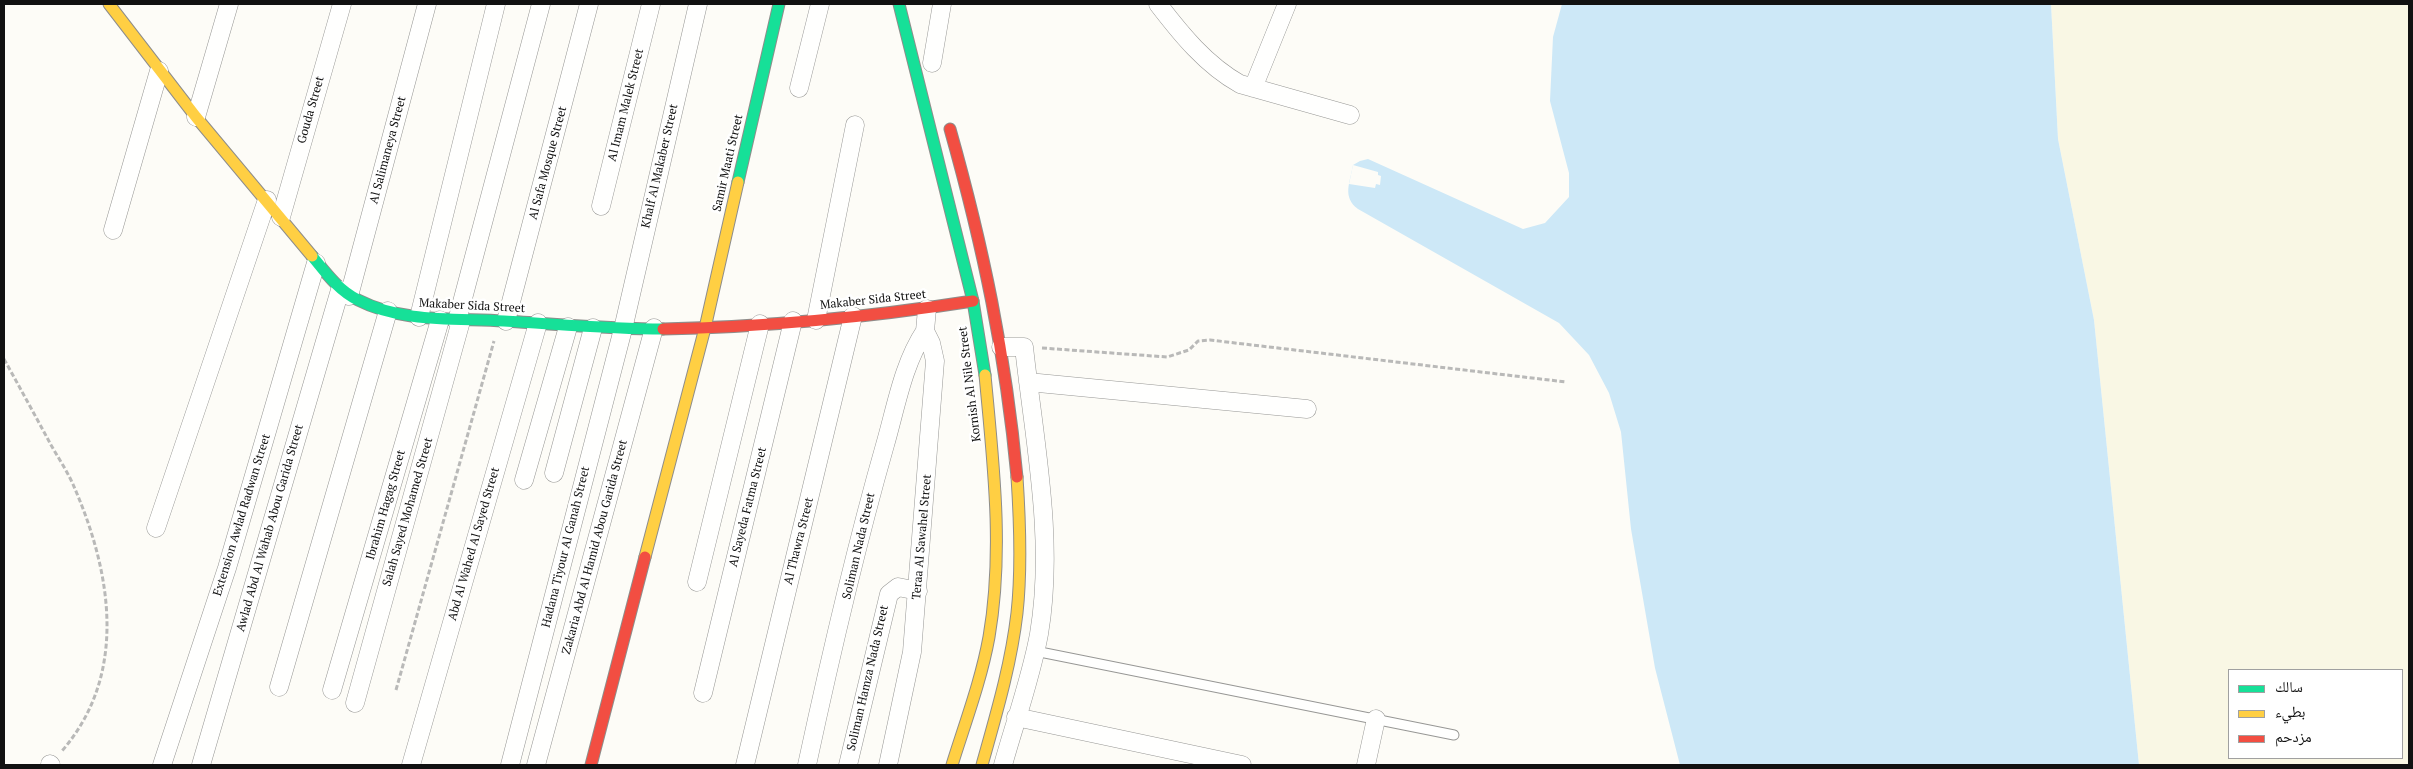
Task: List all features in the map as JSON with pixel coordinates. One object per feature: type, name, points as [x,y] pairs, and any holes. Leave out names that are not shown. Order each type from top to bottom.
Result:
[{"type":"street","name":"Makaber Sida Street","points":[[109,4],[196,117],[281,217],[316,263],[345,293],[388,311],[453,321],[503,321],[568,327],[623,329],[705,328],[927,309],[973,301]]},
{"type":"street","points":[[196,117],[229,4]]},
{"type":"street","name":"Gouda Street","points":[[281,217],[342,4]]},
{"type":"street","name":"Al Salimaneya Street","points":[[345,293],[427,4]]},
{"type":"street","points":[[419,317],[496,4]]},
{"type":"street","points":[[453,321],[541,4]]},
{"type":"street","name":"Al Safa Mosque Street","points":[[503,321],[590,4]]},
{"type":"street","name":"Al Imam Malek Street","points":[[601,206],[651,4]]},
{"type":"street","name":"Khalf Al Makaber Street","points":[[623,329],[698,4]]},
{"type":"street","name":"Samir Maati Street","points":[[592,765],[705,328],[779,4]]},
{"type":"street","points":[[799,88],[820,4]]},
{"type":"street","name":"Kornish Al Nile Street","points":[[899,4],[973,301],[983,352],[996,519],[997,557],[989,635],[980,673],[952,765]]},
{"type":"street","points":[[933,68],[942,4]]},
{"type":"street","points":[[1158,4],[1190,43],[1223,74],[1240,84],[1350,115]]},
{"type":"street","points":[[1253,88],[1287,4]]},
{"type":"street","points":[[925,38],[933,68]]},
{"type":"street","points":[[113,230],[160,71]]},
{"type":"street","points":[[947,120],[977,226],[1001,347],[1011,418],[1020,517],[1020,580],[1013,646],[982,765]]},
{"type":"street","points":[[816,320],[855,125]]},
{"type":"street","points":[[156,528],[267,200]]},
{"type":"street","name":"Extension Awlad Radwan Street","points":[[162,765],[227,568],[316,263]]},
{"type":"street","name":"Awlad Abd Al Wahab Abou Garida Street","points":[[200,765],[345,293]]},
{"type":"street","name":"Teraa Al Sawahel Street","points":[[888,765],[912,652],[918,591],[935,361],[931,343],[925,331],[927,309]]},
{"type":"street","points":[[279,687],[388,311]]},
{"type":"street","name":"Al Thawra Street","points":[[745,765],[854,316]]},
{"type":"street","name":"Ibrahim Hagag Street","points":[[332,690],[453,321]]},
{"type":"street","name":"Salah Sayed Mohamed Street","points":[[355,703],[453,321]]},
{"type":"street","name":"Al Sayeda Fatma Street","points":[[703,693],[793,321]]},
{"type":"street","name":"Abd Al Wahed Al Sayed Street","points":[[410,765],[538,324]]},
{"type":"street","points":[[697,582],[760,324]]},
{"type":"street","points":[[524,480],[568,327]]},
{"type":"street","points":[[554,473],[593,328]]},
{"type":"street","name":"Zakaria Abd Al Hamid Abou Garida Street","points":[[536,765],[654,328]]},
{"type":"street","name":"Hadana Tiyour Al Ganah Street","points":[[510,765],[623,329]]},
{"type":"street","name":"Soliman Nada Street","points":[[807,765],[870,499],[907,368],[915,346],[925,331]]},
{"type":"street","points":[[1001,347],[1024,346],[1042,513],[1044,562],[1041,610],[1035,651],[1003,765]]},
{"type":"street","points":[[1028,382],[1307,409]]},
{"type":"street","points":[[996,519],[1020,517]]},
{"type":"street","name":"Soliman Hamza Nada Street","points":[[848,765],[888,594],[898,587],[918,591]]},
{"type":"street","points":[[1016,717],[1242,765]]},
{"type":"street","points":[[1366,765],[1376,719]]},
{"type":"lane","points":[[1035,651],[1454,735]]},
{"type":"path","points":[[396,690],[503,321]]},
{"type":"path","points":[[1024,346],[1167,357],[1189,350],[1198,341],[1210,340],[1566,382]]},
{"type":"path","points":[[4,359],[74,487],[90,528],[102,574],[108,619],[106,657],[96,697],[77,733],[51,764]]},
{"type":"shaded area","points":[[2051,4],[2409,4],[2409,765],[2139,765],[2094,320],[2058,139]]},
{"type":"water","points":[[1562,4],[2051,4],[2058,139],[2094,320],[2139,765],[1680,765],[1655,668],[1631,529],[1621,432],[1609,393],[1589,355],[1559,323],[1358,209],[1350,200],[1348,189],[1353,165],[1368,159],[1523,229],[1545,223],[1569,197],[1569,173],[1550,101],[1553,37]]},
{"type":"pier","points":[[1353,165],[1378,172],[1378,175],[1381,176],[1380,185],[1376,184],[1375,188],[1349,184]]},
{"type":"traffic: fast","points":[[738,182],[779,4]]},
{"type":"traffic: fast","points":[[899,4],[973,301],[985,375]]},
{"type":"traffic: fast","points":[[312,256],[333,281],[351,296],[393,313],[429,318],[663,329]]},
{"type":"traffic: slow","points":[[109,4],[196,117],[312,256]]},
{"type":"traffic: slow","points":[[645,557],[705,328],[738,182]]},
{"type":"traffic: slow","points":[[952,765],[982,670],[989,637],[996,571],[996,506],[985,375]]},
{"type":"traffic: slow","points":[[982,765],[1007,671],[1017,613],[1020,579],[1017,477]]},
{"type":"traffic: jam","points":[[950,129],[973,216],[992,302],[1007,388],[1017,477]]},
{"type":"traffic: jam","points":[[663,329],[741,326],[818,320],[896,312],[973,301]]},
{"type":"traffic: jam","points":[[591,765],[645,557]]}]
